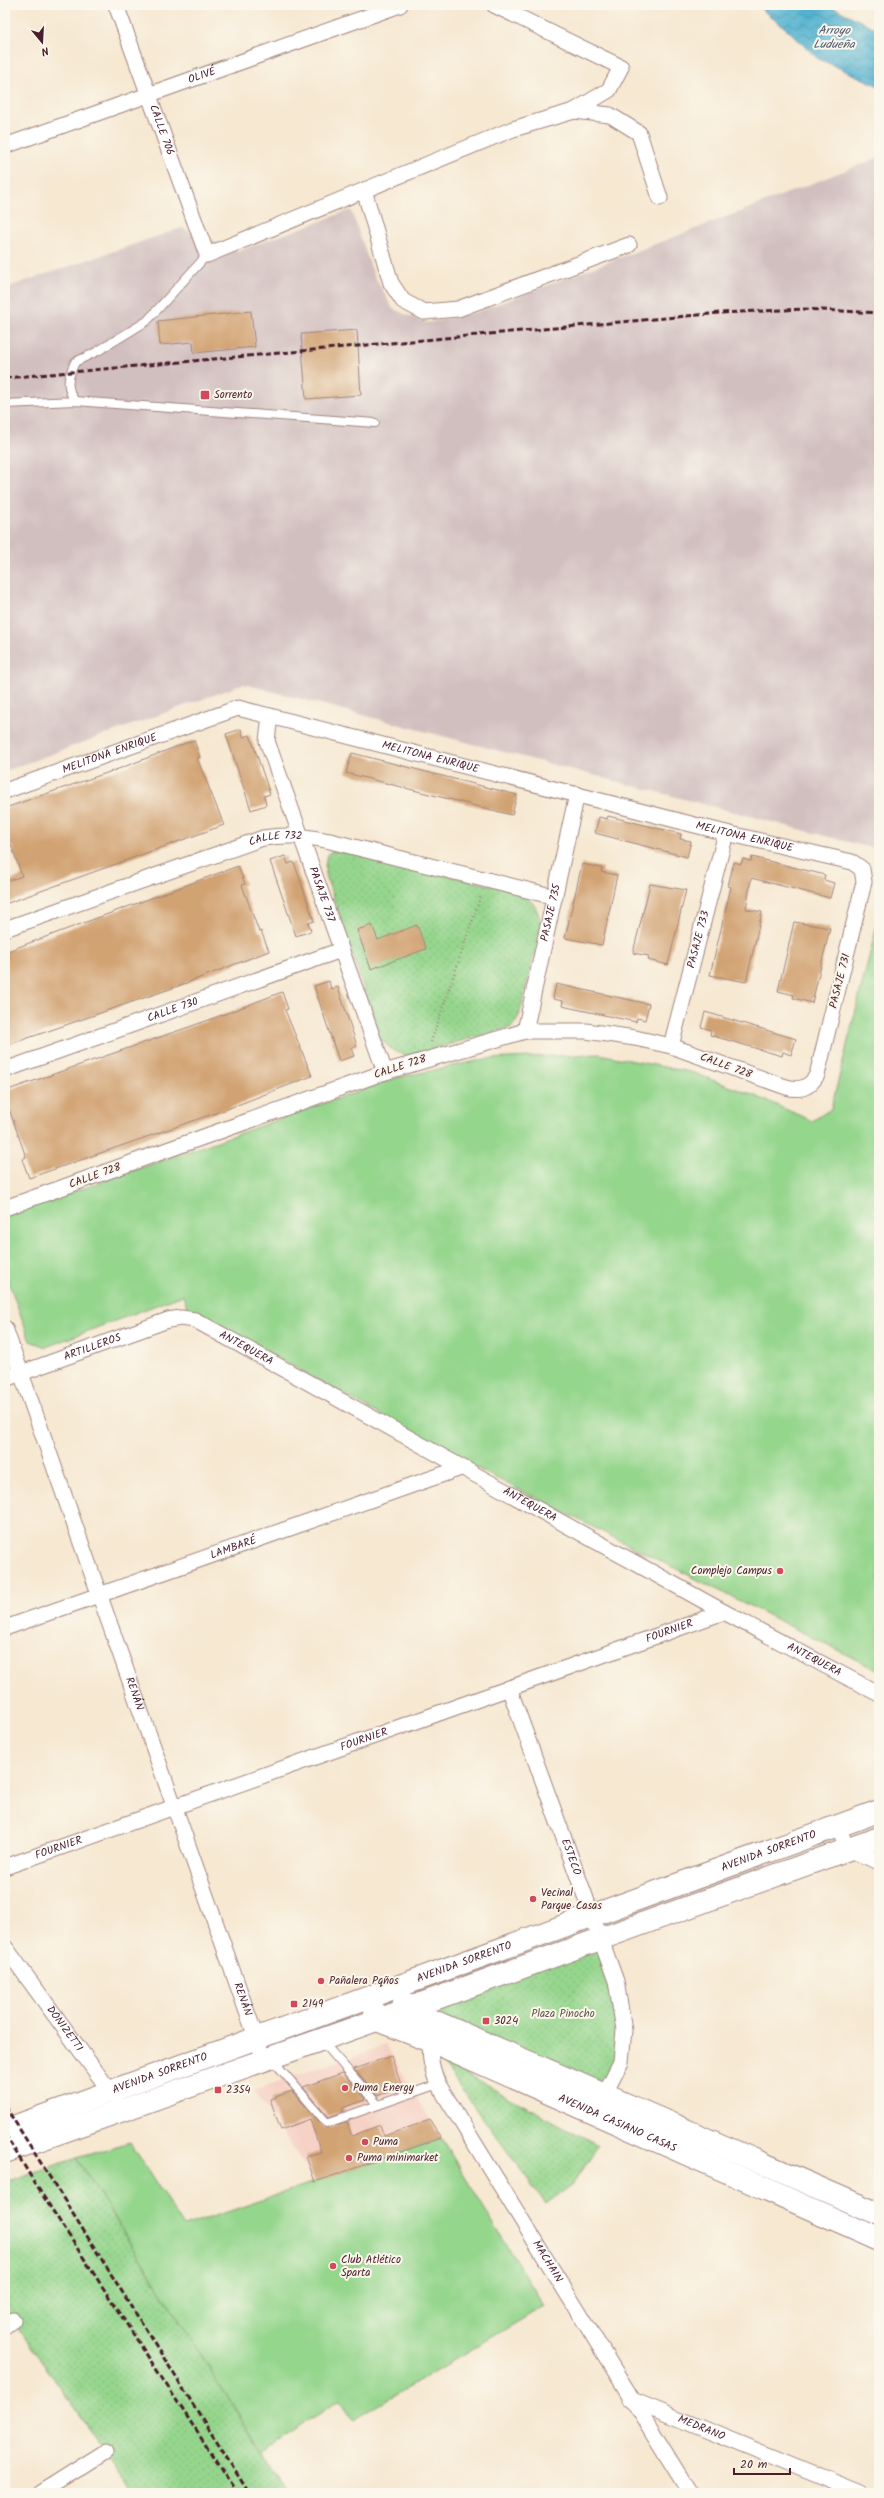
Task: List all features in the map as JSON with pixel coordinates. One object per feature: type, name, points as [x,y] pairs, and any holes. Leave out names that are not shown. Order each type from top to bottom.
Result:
[{"type":"main road","name":"AVENIDA SORRENTO","points":[[5,2130],[879,1811]]},
{"type":"main road","name":"AVENIDA SORRENTO","points":[[5,2152],[377,2020],[879,1838]]},
{"type":"main road","points":[[398,1987],[406,2009]]},
{"type":"main road","points":[[369,1997],[377,2020]]},
{"type":"main road","name":"AVENIDA CASIANO CASAS","points":[[406,2009],[434,2032],[879,2239]]},
{"type":"main road","name":"AVENIDA CASIANO CASAS","points":[[377,2020],[434,2032],[604,2095],[879,2214]]},
{"type":"street","name":"CALLE 706","points":[[116,5],[207,255]]},
{"type":"street","name":"OLIVÉ","points":[[5,146],[149,96],[400,5]]},
{"type":"street","points":[[207,255],[513,129],[574,111],[609,90],[621,67],[494,5]]},
{"type":"street","points":[[574,111],[610,115],[639,133],[660,198]]},
{"type":"street","points":[[364,190],[391,283],[403,301],[424,312],[458,309],[629,245]]},
{"type":"street","name":"MELITONA ENRIQUE","points":[[5,791],[238,708],[726,833],[852,862],[862,869]]},
{"type":"street","name":"PASAJE 737","points":[[270,716],[266,741],[385,1072]]},
{"type":"street","name":"PASAJE 735","points":[[526,1031],[577,794]]},
{"type":"street","name":"PASAJE 733","points":[[671,1046],[726,833]]},
{"type":"street","name":"CALLE 732","points":[[5,930],[263,838],[299,834],[554,897]]},
{"type":"street","name":"PASAJE 731","points":[[806,1088],[812,1084],[817,1075],[864,882],[862,869]]},
{"type":"street","name":"CALLE 730","points":[[5,1070],[341,950]]},
{"type":"street","name":"CALLE 728","points":[[5,1208],[385,1072],[425,1059],[526,1031],[586,1030],[671,1046],[786,1087],[796,1090],[806,1088]]},
{"type":"street","name":"ARTILLEROS","points":[[5,1379],[168,1320],[181,1318]]},
{"type":"street","name":"ANTEQUERA","points":[[181,1318],[195,1320],[724,1612],[879,1694]]},
{"type":"street","name":"RENÁN","points":[[5,1328],[256,2038],[267,2059]]},
{"type":"street","name":"LAMBARÉ","points":[[5,1628],[461,1468]]},
{"type":"street","name":"FOURNIER","points":[[5,1867],[724,1612]]},
{"type":"street","name":"ESTECO","points":[[509,1688],[616,1981],[624,2030],[621,2062],[604,2095]]},
{"type":"street","points":[[838,1826],[848,1849],[879,1862]]},
{"type":"street","name":"DONIZETTI","points":[[5,1947],[124,2110]]},
{"type":"street","name":"MACHAIN","points":[[434,2032],[431,2066],[438,2084],[630,2399],[690,2493]]},
{"type":"street","name":"MEDRANO","points":[[630,2399],[861,2493]]},
{"type":"street","points":[[40,2493],[105,2452]]},
{"type":"lane","points":[[75,401],[69,393],[67,382],[75,362],[98,351],[147,321],[207,255]]},
{"type":"lane","points":[[5,404],[75,401],[374,423]]},
{"type":"lane","points":[[321,2040],[378,2105]]},
{"type":"lane","points":[[267,2059],[326,2123],[438,2084]]},
{"type":"path","points":[[425,1059],[486,880]]},
{"type":"shaded area","points":[[879,157],[879,850],[244,684],[5,771],[5,288],[182,228],[238,251],[351,210],[373,273],[393,309],[426,323],[477,312]]},
{"type":"shaded area","name":"Puma","points":[[386,2045],[441,2138],[315,2181],[254,2090]]},
{"type":"green space","points":[[340,851],[511,890],[532,903],[538,912],[541,926],[519,1016],[512,1027],[407,1056],[394,1051],[381,1040],[326,874],[325,866],[328,855],[330,852]]},
{"type":"green space","points":[[879,917],[879,1671],[482,1471],[187,1308],[183,1295],[46,1347],[30,1341],[5,1272],[5,1216],[396,1078],[486,1059],[599,1054],[694,1073],[758,1097],[812,1121],[831,1109]]},
{"type":"green space","name":"Plaza Pinocho","points":[[600,1939],[624,2030],[604,2095],[406,2009]]},
{"type":"green space","points":[[441,2061],[598,2145],[573,2184],[546,2204]]},
{"type":"green space","name":"Club Atlético Sparta","points":[[441,2138],[544,2306],[354,2420],[340,2400],[261,2450],[77,2158],[130,2142],[184,2227]]},
{"type":"green space","points":[[77,2158],[288,2493],[134,2493],[5,2309],[5,2182]]},
{"type":"water","name":"Arroyo Ludueña","points":[[756,5],[828,5],[879,30],[879,86],[817,58],[788,30]]},
{"type":"building","points":[[251,311],[255,347],[194,353],[193,342],[160,345],[158,321]]},
{"type":"building","points":[[357,330],[361,395],[306,399],[301,334]]},
{"type":"building","points":[[241,729],[243,737],[250,735],[270,794],[264,796],[266,805],[251,810],[226,734]]},
{"type":"building","points":[[194,740],[200,758],[197,758],[224,825],[5,904],[5,882],[22,876],[5,827],[5,808],[121,768]]},
{"type":"building","points":[[352,753],[517,795],[512,815],[346,773]]},
{"type":"building","points":[[608,816],[681,834],[680,839],[691,841],[687,857],[595,833],[599,817],[607,819]]},
{"type":"building","points":[[285,856],[288,864],[294,862],[314,921],[308,923],[311,931],[296,936],[270,861]]},
{"type":"building","points":[[752,857],[825,875],[824,880],[834,883],[830,898],[751,878],[746,909],[762,912],[746,982],[710,975],[731,887],[728,886],[734,862],[741,864],[743,859],[751,861]]},
{"type":"building","points":[[582,864],[602,868],[601,872],[617,875],[602,945],[565,938]]},
{"type":"building","points":[[238,866],[245,884],[242,885],[259,932],[261,931],[269,951],[184,984],[5,1046],[5,952]]},
{"type":"building","points":[[650,884],[686,890],[668,965],[648,960],[649,956],[633,953]]},
{"type":"building","points":[[794,922],[830,928],[812,1003],[793,998],[794,995],[778,991]]},
{"type":"building","points":[[372,925],[378,940],[417,925],[426,949],[371,969],[357,930]]},
{"type":"building","points":[[329,981],[331,989],[338,987],[357,1046],[351,1048],[354,1056],[339,1061],[314,986]]},
{"type":"building","points":[[556,984],[649,1004],[645,1020],[637,1018],[636,1022],[562,1006],[563,1001],[553,999]]},
{"type":"building","points":[[282,992],[288,1009],[285,1010],[312,1076],[227,1109],[29,1178],[22,1159],[26,1157],[9,1109],[5,1110],[5,1091],[209,1020]]},
{"type":"building","points":[[705,1012],[796,1039],[791,1055],[783,1052],[782,1056],[710,1035],[711,1030],[701,1027]]},
{"type":"building","points":[[391,2056],[402,2087],[377,2096],[354,2069]]},
{"type":"building","points":[[343,2073],[366,2100],[342,2108],[344,2111],[329,2117],[303,2087]]},
{"type":"building","points":[[292,2091],[325,2128],[347,2122],[352,2136],[380,2125],[384,2136],[430,2120],[441,2138],[315,2182],[306,2156],[321,2152],[310,2119],[281,2130],[270,2099]]},
{"type":"railway","points":[[5,378],[720,313],[804,309],[879,313]]},
{"type":"railway","points":[[5,2106],[249,2493]]},
{"type":"railway","points":[[5,2134],[36,2185],[237,2493]]},
{"type":"place","name":"Sorrento","points":[[205,395]]},
{"type":"place","name":"Complejo Campus","points":[[780,1571]]},
{"type":"place","name":"Vecinal Parque Casas","points":[[533,1899]]},
{"type":"place","name":"Pañalera Pqños","points":[[321,1981]]},
{"type":"place","name":"2149","points":[[294,2004]]},
{"type":"place","name":"3024","points":[[486,2021]]},
{"type":"place","name":"Puma Energy","points":[[345,2088]]},
{"type":"place","name":"2354","points":[[218,2090]]},
{"type":"place","name":"Puma","points":[[365,2142]]},
{"type":"place","name":"Puma minimarket","points":[[349,2158]]},
{"type":"place","name":"Club Atlético Sparta","points":[[333,2266]]}]
